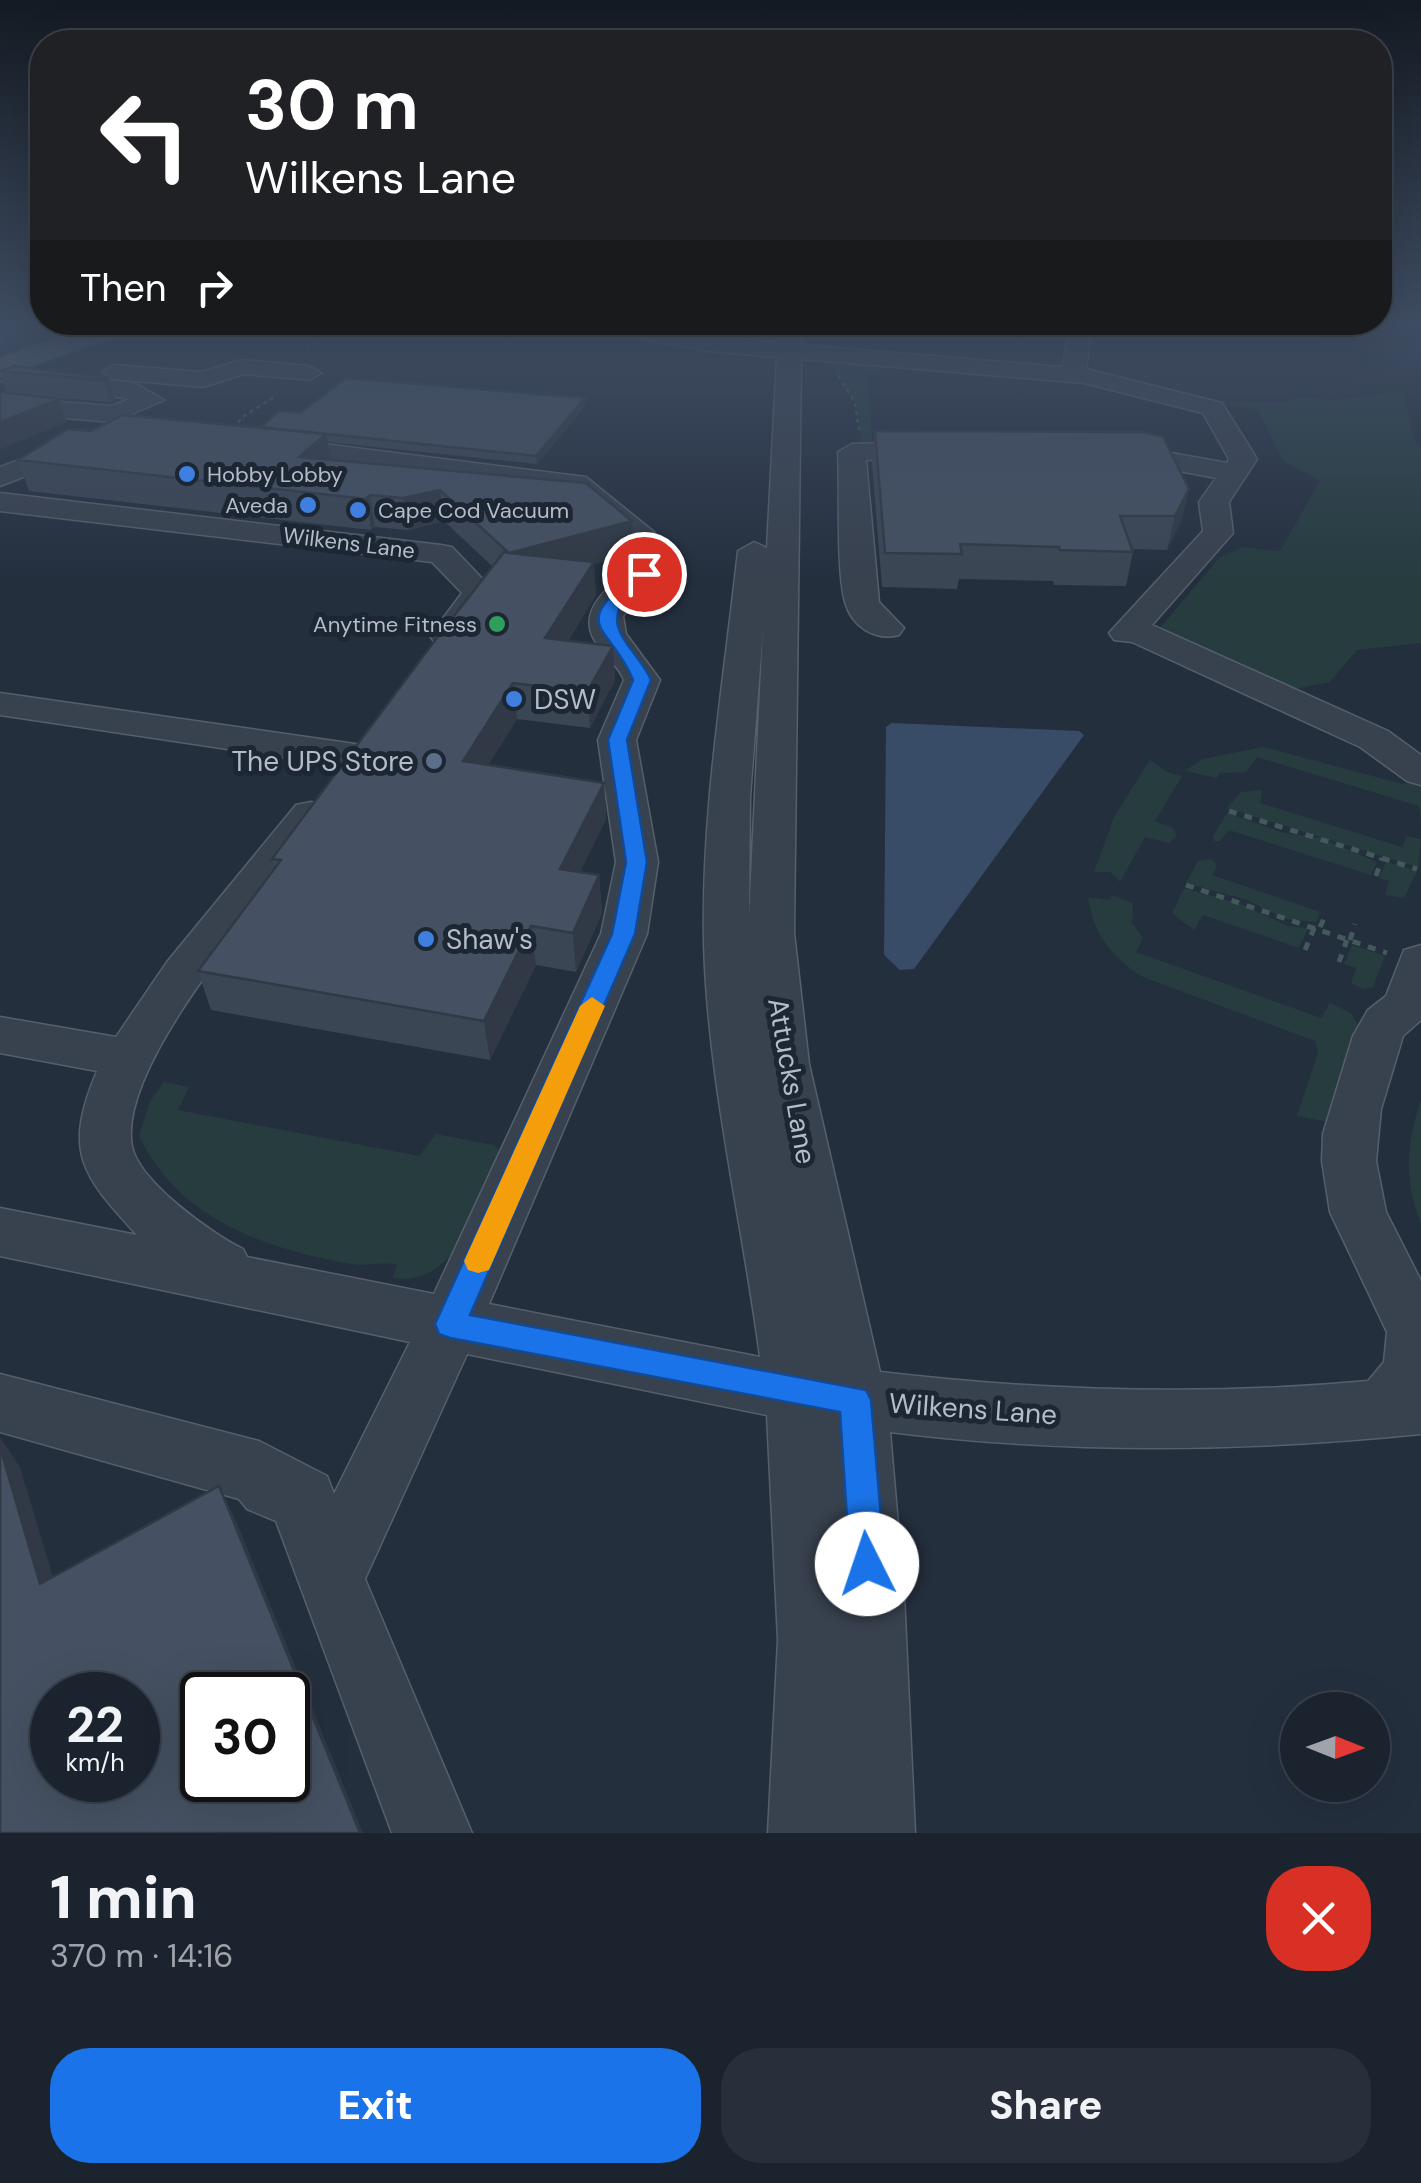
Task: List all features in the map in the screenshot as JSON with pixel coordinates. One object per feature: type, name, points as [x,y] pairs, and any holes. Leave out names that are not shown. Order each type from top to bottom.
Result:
[{"type":"street","points":[[58,410],[114,414],[126,410]]},
{"type":"street","name":"Attucks Lane","points":[[771,410],[729,854],[727,944],[750,1137],[825,1396],[869,1593],[875,1833]]},
{"type":"street","name":"Attucks Lane","points":[[777,410],[772,932],[784,1064],[825,1396],[808,1833]]},
{"type":"street","points":[[1214,410],[1243,457],[1214,502],[1218,534],[1129,631],[1374,740],[1421,773]]},
{"type":"street","points":[[0,413],[102,458]]},
{"type":"street","points":[[0,456],[52,436],[100,438],[140,433]]},
{"type":"street","points":[[0,477],[52,436]]},
{"type":"street","points":[[244,436],[576,483],[654,550],[650,566],[620,594],[606,619],[608,633],[636,664],[642,680],[617,740],[636,862],[624,934],[450,1324],[329,1578]]},
{"type":"street","points":[[887,628],[872,621],[860,592],[852,452],[958,450]]},
{"type":"street","points":[[1082,450],[1142,452],[1232,472]]},
{"type":"street","name":"Wilkens Lane","points":[[0,502],[441,554],[478,592],[433,654]]},
{"type":"street","points":[[0,704],[366,741],[153,1016],[128,1058],[105,1110],[103,1129],[110,1162],[126,1186],[195,1254],[290,1290]]},
{"type":"street","points":[[1401,1407],[1406,1388],[1420,1366],[1421,1346],[1417,1330],[1363,1230],[1352,1188],[1350,1133],[1378,1036],[1386,1022],[1408,1005],[1404,957]]},
{"type":"street","points":[[0,1034],[128,1058]]},
{"type":"street","points":[[0,1232],[290,1290]]},
{"type":"street","name":"Wilkens Lane","points":[[290,1290],[825,1396],[1171,1420],[1310,1417],[1401,1407]]},
{"type":"street","points":[[0,1403],[259,1472],[272,1486],[303,1499],[329,1578],[432,1833]]},
{"type":"path","points":[[244,436],[240,421],[256,410]]},
{"type":"path","points":[[856,410],[860,451]]},
{"type":"path","points":[[1229,810],[1417,869]]},
{"type":"path","points":[[1376,876],[1382,858]]},
{"type":"path","points":[[1186,886],[1254,905],[1286,922],[1318,926],[1404,957]]},
{"type":"path","points":[[1306,950],[1326,914]]},
{"type":"path","points":[[1338,962],[1356,924]]},
{"type":"green space","points":[[859,410],[870,410],[872,441],[889,442],[862,446]]},
{"type":"green space","points":[[1258,410],[1408,410],[1414,441],[1421,447],[1421,643],[1357,650],[1330,682],[1284,691],[1159,629],[1220,557],[1243,547],[1280,551],[1320,481],[1283,460]]},
{"type":"green space","points":[[1263,747],[1403,784],[1408,783],[1407,773],[1421,786],[1421,821],[1419,806],[1257,757],[1246,772],[1220,773],[1217,778],[1185,771],[1202,759]]},
{"type":"green space","points":[[1150,760],[1167,772],[1182,776],[1155,821],[1173,828],[1177,836],[1169,843],[1145,837],[1120,882],[1110,872],[1094,872],[1114,817]]},
{"type":"green space","points":[[1262,790],[1260,803],[1402,847],[1407,836],[1421,839],[1418,867],[1227,808],[1241,792]]},
{"type":"green space","points":[[1227,813],[1284,833],[1320,838],[1377,862],[1371,875],[1229,830],[1220,841],[1214,841],[1213,836]]},
{"type":"green space","points":[[1212,859],[1217,866],[1212,875],[1320,912],[1316,922],[1285,919],[1247,900],[1186,883],[1198,861]]},
{"type":"green space","points":[[1386,862],[1417,871],[1404,898],[1385,895],[1389,881],[1379,878]]},
{"type":"green space","points":[[1184,888],[1243,905],[1288,926],[1308,928],[1299,948],[1203,915],[1194,930],[1172,913]]},
{"type":"green space","points":[[1112,895],[1133,903],[1132,923],[1143,938],[1136,952],[1321,1018],[1330,1003],[1351,1013],[1359,1027],[1328,1122],[1297,1116],[1318,1052],[1315,1041],[1143,977],[1113,953],[1095,923],[1088,897],[1109,900]]},
{"type":"green space","points":[[1352,945],[1385,956],[1373,987],[1363,989],[1351,983],[1356,968],[1344,964]]},
{"type":"green space","points":[[164,1082],[189,1087],[178,1110],[419,1156],[436,1134],[493,1145],[501,1152],[475,1215],[451,1255],[416,1278],[393,1278],[397,1265],[352,1264],[257,1239],[228,1226],[177,1189],[156,1165],[139,1136],[150,1101]]},
{"type":"green space","points":[[1421,1100],[1421,1224],[1409,1163]]},
{"type":"water","points":[[892,723],[1079,731],[1084,735],[914,969],[900,970],[884,955],[886,727]]},
{"type":"building","points":[[0,410],[32,410],[0,422]]},
{"type":"building","points":[[305,410],[575,410],[536,456],[261,427],[279,411],[300,413]]},
{"type":"building","points":[[123,415],[326,434],[299,457],[586,483],[632,521],[509,553],[440,490],[403,498],[370,495],[366,499],[18,460],[68,429],[91,431]]},
{"type":"building","points":[[875,431],[1143,432],[1163,437],[1189,489],[1175,516],[1120,516],[1133,552],[960,544],[962,554],[885,553]]},
{"type":"building","points":[[504,552],[594,562],[545,638],[613,646],[587,692],[513,683],[463,761],[604,783],[560,869],[599,875],[573,933],[531,926],[484,1021],[198,971],[281,860],[272,859]]},
{"type":"building","points":[[0,1447],[40,1584],[219,1486],[295,1672],[180,1672],[180,1802],[310,1802],[310,1710],[360,1833],[0,1833]]},
{"type":"slow traffic","points":[[478,1261],[592,1006]]},
{"type":"place","name":"Hobby Lobby","points":[[187,474]]},
{"type":"place","name":"Aveda","points":[[308,505]]},
{"type":"place","name":"Cape Cod Vacuum","points":[[358,510]]},
{"type":"place","name":"Anytime Fitness","points":[[497,624]]},
{"type":"place","name":"DSW","points":[[514,699]]},
{"type":"place","name":"The UPS Store","points":[[434,761]]},
{"type":"place","name":"Shaw's","points":[[426,939]]},
{"type":"route","points":[[644,574],[620,594],[606,619],[608,633],[636,664],[642,680],[617,740],[636,862],[624,934],[450,1324],[738,1382],[855,1400],[867,1564]]}]
